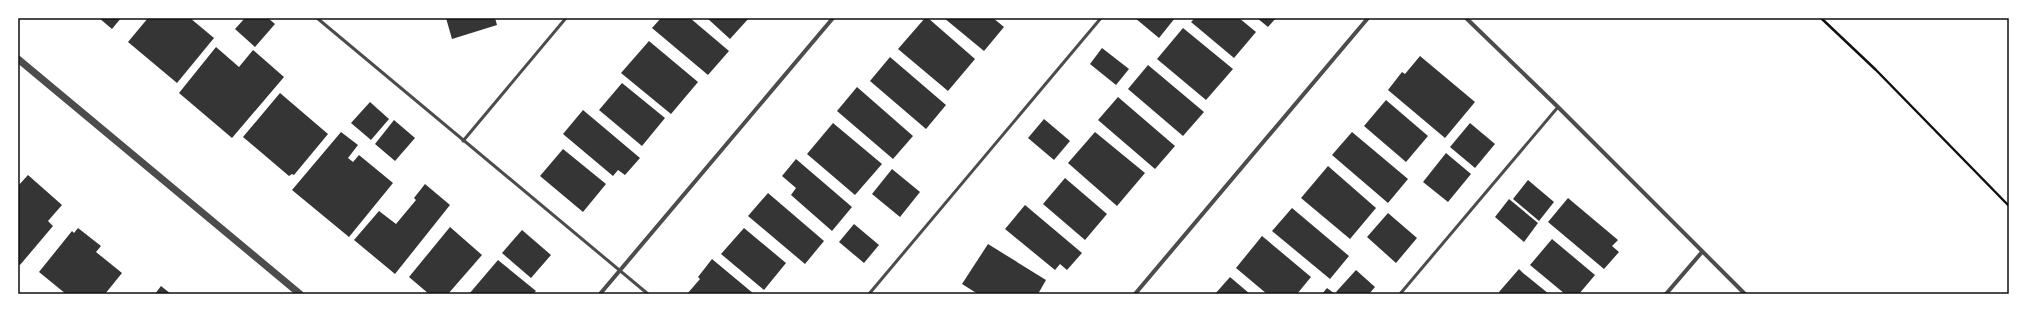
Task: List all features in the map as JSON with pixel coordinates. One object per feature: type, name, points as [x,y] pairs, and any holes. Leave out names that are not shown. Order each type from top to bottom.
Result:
[{"type":"street","points":[[600,294],[833,18]]},
{"type":"street","points":[[1135,294],[1368,18]]},
{"type":"street","points":[[1466,18],[1558,107],[1745,294]]},
{"type":"street","points":[[18,59],[300,294]]},
{"type":"street","points":[[1666,294],[1702,252]]},
{"type":"lane","points":[[317,18],[648,294]]},
{"type":"lane","points":[[463,141],[566,18]]},
{"type":"lane","points":[[869,294],[1101,18]]},
{"type":"lane","points":[[1400,294],[1558,107]]},
{"type":"path","points":[[1821,18],[1876,70],[2009,206]]},
{"type":"building","points":[[99,18],[121,18],[112,29]]},
{"type":"building","points":[[148,18],[190,18],[214,38],[177,83],[128,42]]},
{"type":"building","points":[[245,18],[268,18],[275,24],[255,47],[235,29]]},
{"type":"building","points":[[446,18],[495,18],[497,25],[452,39]]},
{"type":"building","points":[[661,18],[690,18],[729,51],[708,75],[652,28]]},
{"type":"building","points":[[707,18],[749,18],[730,39]]},
{"type":"building","points":[[925,18],[928,18],[975,59],[948,91],[898,49]]},
{"type":"building","points":[[944,18],[993,18],[1004,27],[984,51]]},
{"type":"building","points":[[1135,18],[1175,18],[1159,38]]},
{"type":"building","points":[[1195,18],[1239,18],[1256,32],[1234,58],[1191,22]]},
{"type":"building","points":[[1257,18],[1276,18],[1268,27]]},
{"type":"building","points":[[1183,28],[1233,69],[1206,100],[1157,59]]},
{"type":"building","points":[[649,41],[698,82],[671,114],[621,73]]},
{"type":"building","points":[[216,47],[239,67],[253,50],[284,77],[232,138],[179,93]]},
{"type":"building","points":[[1102,48],[1129,69],[1116,85],[1090,64]]},
{"type":"building","points":[[1420,56],[1475,102],[1445,138],[1388,90],[1402,72],[1405,74]]},
{"type":"building","points":[[890,57],[946,105],[926,129],[870,81]]},
{"type":"building","points":[[1148,65],[1204,112],[1183,136],[1128,89]]},
{"type":"building","points":[[622,83],[665,118],[642,146],[599,110]]},
{"type":"building","points":[[857,87],[913,136],[893,159],[837,111]]},
{"type":"building","points":[[280,93],[328,134],[294,175],[292,174],[289,176],[243,137]]},
{"type":"building","points":[[1118,97],[1175,146],[1155,169],[1098,120]]},
{"type":"building","points":[[1386,100],[1428,136],[1406,162],[1364,126]]},
{"type":"building","points":[[370,102],[389,119],[371,140],[351,123]]},
{"type":"building","points":[[583,110],[640,158],[625,175],[618,170],[613,176],[563,134]]},
{"type":"building","points":[[1044,119],[1070,141],[1054,160],[1028,138]]},
{"type":"building","points":[[394,120],[415,138],[395,161],[375,144]]},
{"type":"building","points":[[833,123],[882,164],[855,195],[807,154]]},
{"type":"building","points":[[1470,123],[1495,144],[1475,168],[1450,147]]},
{"type":"building","points":[[341,132],[358,145],[348,158],[353,162],[359,155],[393,183],[349,237],[292,190]]},
{"type":"building","points":[[1095,132],[1145,173],[1117,206],[1068,163]]},
{"type":"building","points":[[1352,132],[1408,179],[1388,203],[1332,155]]},
{"type":"building","points":[[563,149],[606,184],[583,212],[540,176]]},
{"type":"building","points":[[1446,153],[1471,174],[1448,202],[1423,182]]},
{"type":"building","points":[[796,159],[852,207],[832,231],[791,195],[796,188],[782,176]]},
{"type":"building","points":[[1328,166],[1376,208],[1350,239],[1301,198]]},
{"type":"building","points":[[892,169],[920,192],[900,217],[872,194]]},
{"type":"building","points":[[28,175],[62,205],[48,221],[53,226],[20,265],[18,263],[18,186]]},
{"type":"building","points":[[1065,178],[1107,214],[1085,240],[1043,204]]},
{"type":"building","points":[[1528,180],[1554,202],[1539,221],[1513,199]]},
{"type":"building","points":[[425,184],[450,205],[395,274],[354,240],[379,211],[396,224],[416,200],[414,198]]},
{"type":"building","points":[[768,193],[824,241],[805,264],[748,216]]},
{"type":"building","points":[[1568,198],[1618,240],[1612,246],[1619,252],[1604,269],[1548,222]]},
{"type":"building","points":[[1509,199],[1538,223],[1524,242],[1495,217]]},
{"type":"building","points":[[1025,205],[1082,253],[1067,270],[1060,264],[1055,270],[1005,229]]},
{"type":"building","points":[[1292,208],[1349,256],[1330,279],[1272,231]]},
{"type":"building","points":[[1388,213],[1417,238],[1396,263],[1367,237]]},
{"type":"building","points":[[854,224],[879,245],[864,263],[839,242]]},
{"type":"building","points":[[450,227],[482,255],[448,294],[429,294],[409,277]]},
{"type":"building","points":[[78,228],[101,246],[96,252],[122,273],[105,294],[66,294],[39,272],[72,231],[74,233]]},
{"type":"building","points":[[744,228],[786,263],[764,290],[721,254]]},
{"type":"building","points":[[522,230],[551,255],[531,278],[502,253]]},
{"type":"building","points":[[1262,236],[1311,277],[1297,294],[1267,294],[1236,268]]},
{"type":"building","points":[[1552,239],[1595,275],[1579,294],[1565,294],[1530,265]]},
{"type":"building","points":[[988,244],[1046,280],[1038,294],[978,294],[962,284]]},
{"type":"building","points":[[712,259],[754,294],[687,294],[700,279],[698,277]]},
{"type":"building","points":[[498,260],[536,291],[533,294],[469,294]]},
{"type":"building","points":[[1519,269],[1549,294],[1500,294],[1499,292]]},
{"type":"building","points":[[1356,270],[1375,287],[1369,294],[1339,294],[1336,292]]},
{"type":"building","points":[[1230,277],[1250,294],[1215,294]]},
{"type":"building","points":[[161,286],[171,294],[155,294]]},
{"type":"building","points":[[1327,288],[1335,294],[1322,294]]}]
